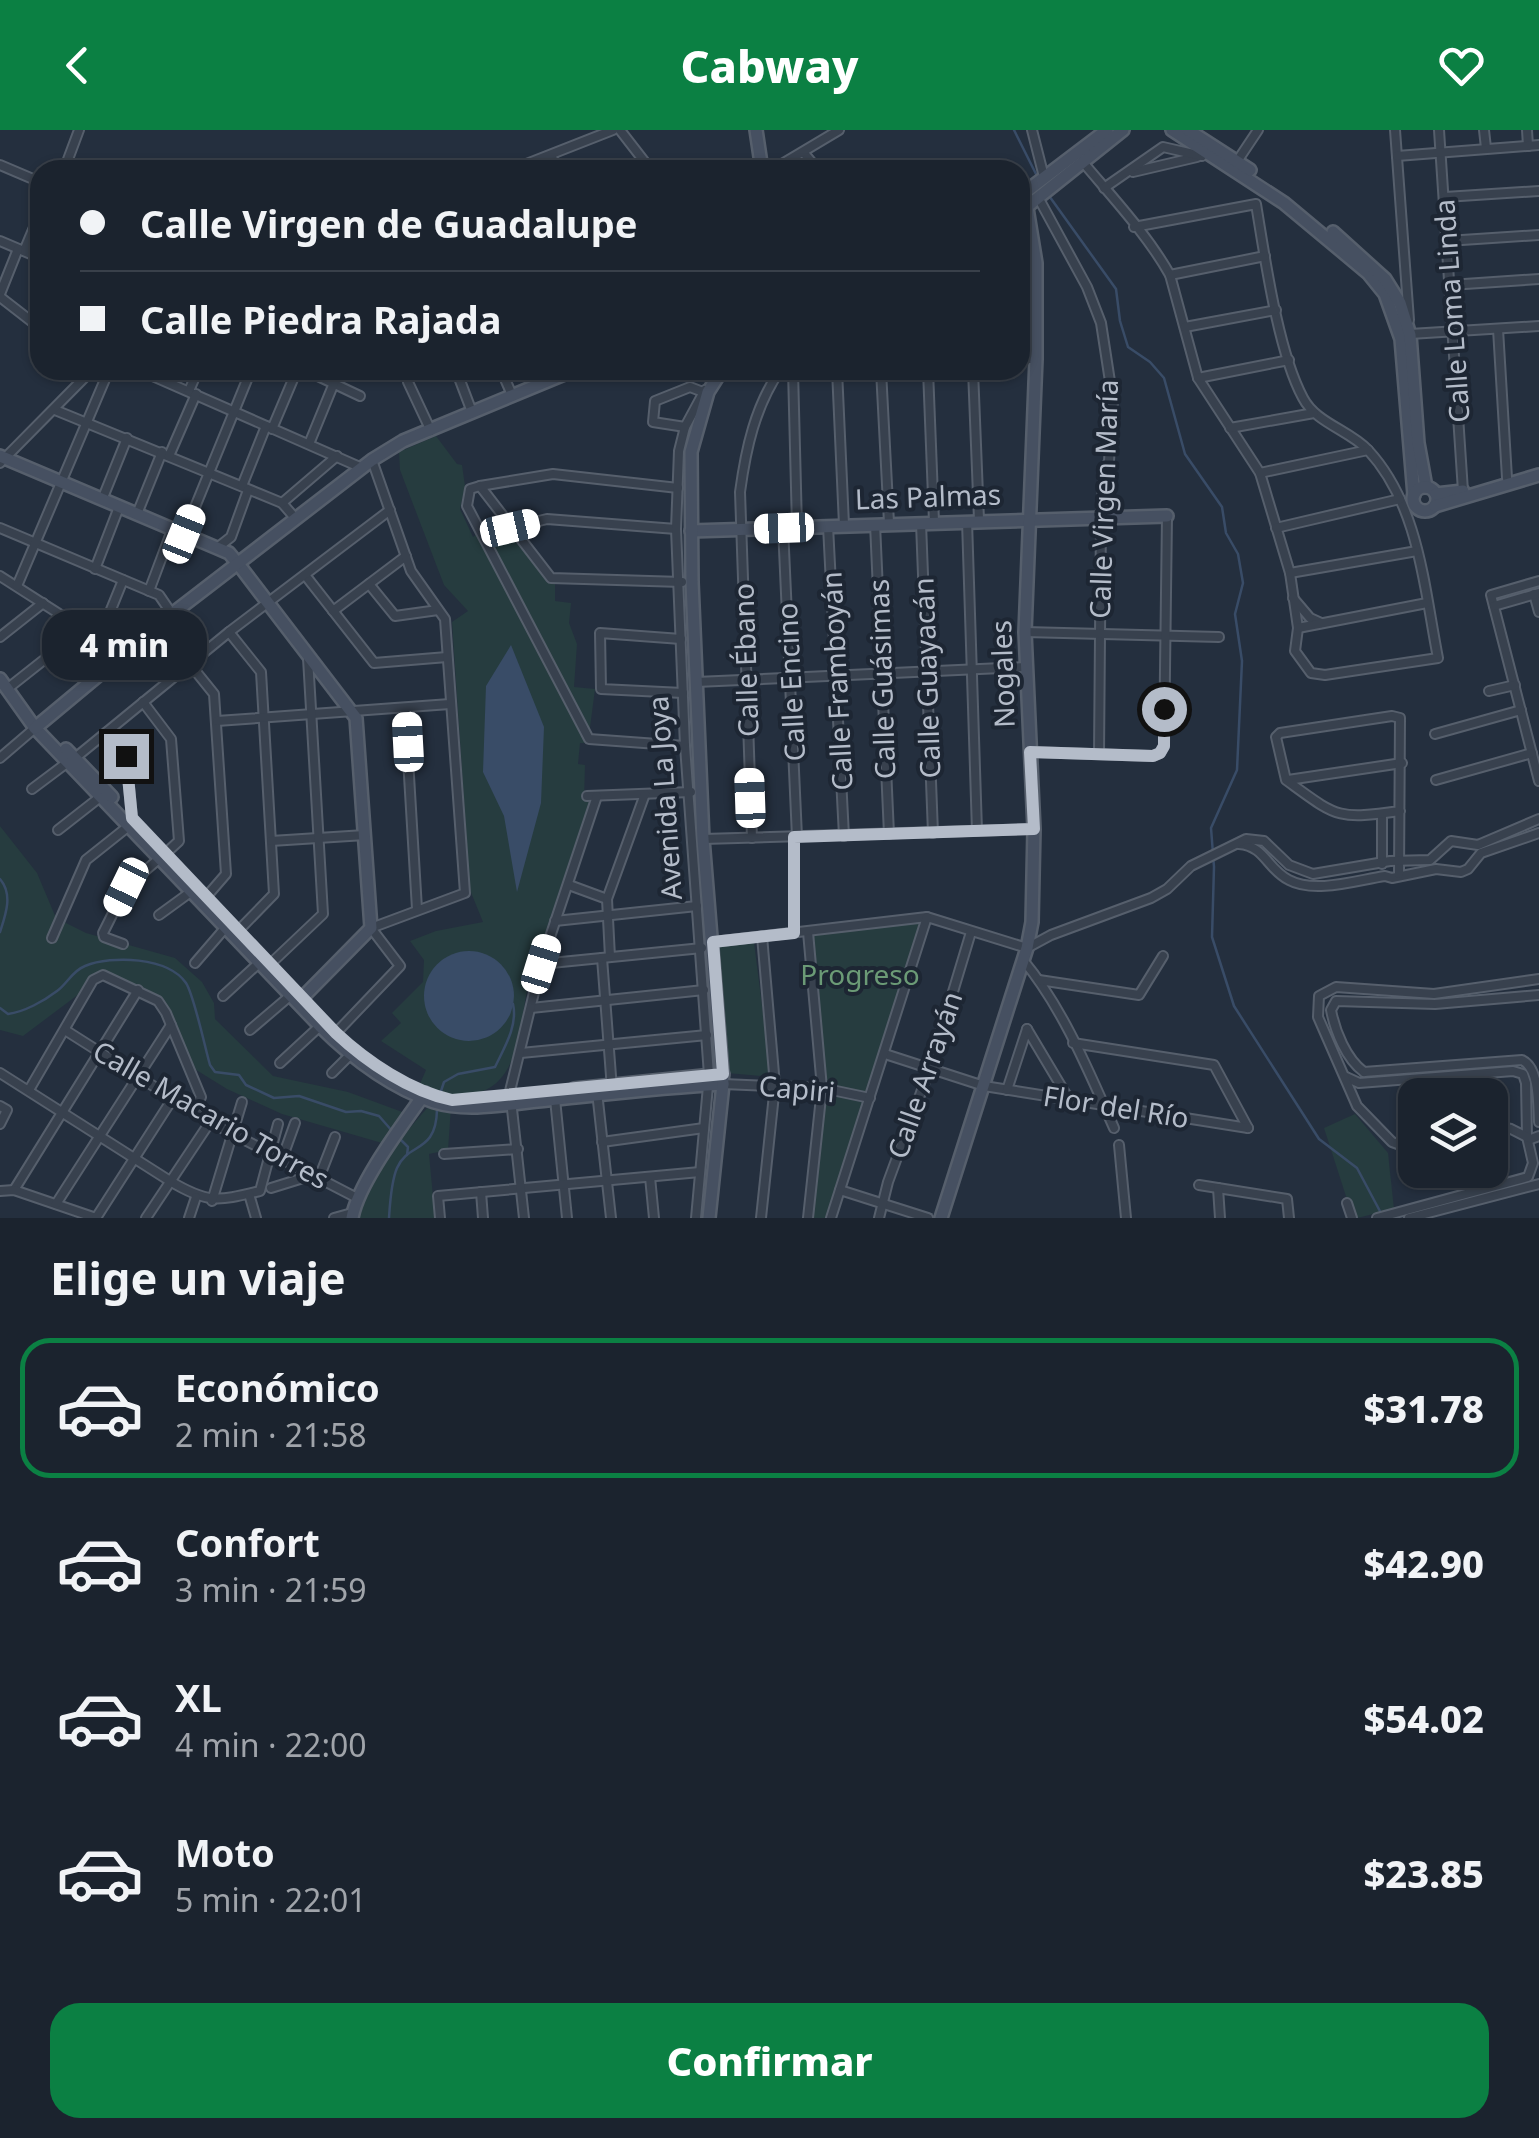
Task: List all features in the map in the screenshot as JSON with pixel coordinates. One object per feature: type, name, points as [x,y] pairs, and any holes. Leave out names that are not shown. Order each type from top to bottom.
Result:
[{"type":"street","points":[[68,160],[78,130]]},
{"type":"street","points":[[538,160],[616,130],[642,160]]},
{"type":"street","points":[[756,130],[760,160]]},
{"type":"street","points":[[791,160],[839,130]]},
{"type":"street","name":"Calle Virgen María","points":[[1032,130],[1043,187],[1101,322],[1112,401],[1110,461],[1104,471],[1100,517],[1099,754]]},
{"type":"street","points":[[1030,197],[1107,130]]},
{"type":"street","points":[[1043,187],[1123,130]]},
{"type":"street","points":[[1172,130],[1284,203],[1368,273],[1385,294],[1401,339],[1413,502],[1421,510],[1432,496],[1539,471]]},
{"type":"street","points":[[1188,130],[1290,198],[1354,250],[1385,279],[1400,302],[1410,335]]},
{"type":"street","points":[[1240,157],[1258,130]]},
{"type":"street","points":[[1395,130],[1418,443],[1432,496]]},
{"type":"street","name":"Calle Loma Linda","points":[[1439,130],[1463,492]]},
{"type":"street","points":[[1484,130],[1486,148]]},
{"type":"street","points":[[1527,130],[1528,146]]},
{"type":"street","points":[[1397,156],[1539,145]]},
{"type":"street","points":[[1104,188],[1163,147],[1202,156],[1128,173]]},
{"type":"street","points":[[804,153],[810,160]]},
{"type":"street","points":[[551,155],[553,160]]},
{"type":"street","points":[[1082,162],[1170,274],[1198,378],[1260,473],[1290,573],[1298,628],[1295,651],[1312,673],[1325,675],[1438,658],[1405,505],[1368,450],[1314,413],[1303,398],[1276,310],[1256,204],[1134,227]]},
{"type":"street","points":[[0,165],[30,178]]},
{"type":"street","points":[[1444,198],[1539,191]]},
{"type":"street","points":[[30,232],[0,296],[30,320]]},
{"type":"street","points":[[1447,240],[1539,235]]},
{"type":"street","name":"Nogales","points":[[941,1218],[1032,922],[1034,829],[1026,632],[1036,263],[1030,237]]},
{"type":"street","points":[[0,241],[30,254]]},
{"type":"street","points":[[1170,274],[1264,256]]},
{"type":"street","points":[[1030,264],[1036,263]]},
{"type":"street","points":[[1450,285],[1539,279]]},
{"type":"street","points":[[1185,327],[1276,310]]},
{"type":"street","points":[[1410,335],[1539,326]]},
{"type":"street","points":[[1498,328],[1507,478]]},
{"type":"street","points":[[1030,359],[1036,359]]},
{"type":"street","points":[[1198,378],[1289,360]]},
{"type":"street","points":[[81,380],[1,459],[229,553],[358,726],[371,928],[400,966],[336,1033]]},
{"type":"street","points":[[17,586],[105,380]]},
{"type":"street","points":[[163,380],[269,428],[367,464],[390,510],[420,588],[445,618],[465,893],[371,928],[297,996],[250,1030]]},
{"type":"street","points":[[137,514],[195,380]]},
{"type":"street","points":[[150,591],[208,472],[247,380]]},
{"type":"street","points":[[217,548],[231,537],[269,428],[295,380]]},
{"type":"street","points":[[326,380],[360,396]]},
{"type":"street","points":[[413,380],[431,430]]},
{"type":"street","points":[[460,380],[472,412]]},
{"type":"street","points":[[505,380],[512,395]]},
{"type":"street","points":[[0,758],[35,724],[172,614],[367,464],[402,441],[540,380]]},
{"type":"street","name":"Avenida La Joya","points":[[709,1218],[723,1079],[707,945],[702,839],[685,746],[676,529],[679,452],[685,427],[714,380]]},
{"type":"street","name":"Calle Ébano","points":[[752,838],[740,492],[745,452],[755,418],[775,380]]},
{"type":"street","name":"Calle Encino","points":[[793,380],[790,527],[794,933]]},
{"type":"street","points":[[837,380],[844,525]]},
{"type":"street","points":[[882,380],[889,524]]},
{"type":"street","name":"Calle Guayacán","points":[[928,380],[928,671],[933,833]]},
{"type":"street","points":[[973,380],[973,670],[978,832]]},
{"type":"street","points":[[308,444],[334,383]]},
{"type":"street","points":[[685,427],[653,422],[655,401],[690,387],[708,388]]},
{"type":"street","name":"Avenida La Joya","points":[[696,1218],[709,1080],[704,990],[707,945],[697,906],[691,452],[708,388]]},
{"type":"street","points":[[54,410],[282,503],[296,518]]},
{"type":"street","points":[[1230,428],[1314,413]]},
{"type":"street","points":[[102,500],[127,438]]},
{"type":"street","points":[[1260,473],[1368,450]]},
{"type":"street","points":[[282,503],[337,456]]},
{"type":"street","points":[[1414,495],[1418,489],[1432,496],[1463,492],[1539,471]]},
{"type":"street","points":[[685,746],[589,738],[468,506],[470,489],[553,474],[691,489]]},
{"type":"street","points":[[480,486],[550,578],[692,582]]},
{"type":"street","points":[[1276,528],[1400,499]]},
{"type":"street","points":[[95,569],[119,508]]},
{"type":"street","points":[[32,789],[267,602],[390,510]]},
{"type":"street","points":[[1030,752],[1160,753],[1164,746],[1166,516]]},
{"type":"street","name":"Las Palmas","points":[[691,531],[1166,516]]},
{"type":"street","points":[[510,528],[547,520],[676,529]]},
{"type":"street","name":"Calle Guásimas","points":[[875,524],[889,834]]},
{"type":"street","name":"Calle Framboyán","points":[[828,526],[844,836]]},
{"type":"street","points":[[0,528],[159,595],[172,614]]},
{"type":"street","points":[[1290,573],[1417,551]]},
{"type":"street","points":[[333,610],[406,556]]},
{"type":"street","points":[[305,574],[374,663],[447,657]]},
{"type":"street","points":[[2,579],[124,656]]},
{"type":"street","points":[[99,639],[123,580]]},
{"type":"street","points":[[1539,581],[1491,595],[1539,781]]},
{"type":"street","points":[[368,584],[395,616],[438,610]]},
{"type":"street","points":[[1494,606],[1536,593],[1539,612]]},
{"type":"street","points":[[1294,598],[1310,618],[1321,624]]},
{"type":"street","points":[[1298,628],[1427,602]]},
{"type":"street","points":[[0,637],[43,603]]},
{"type":"street","points":[[160,627],[214,694],[226,874],[207,896]]},
{"type":"street","points":[[82,629],[4,684],[35,724],[131,821],[192,891],[233,928]]},
{"type":"street","points":[[194,962],[274,894],[261,672],[229,632]]},
{"type":"street","points":[[681,639],[600,632],[601,689],[682,693]]},
{"type":"street","points":[[1026,632],[1219,638]]},
{"type":"street","points":[[223,996],[323,914],[308,658]]},
{"type":"street","points":[[695,682],[1026,667]]},
{"type":"street","points":[[1489,691],[1515,685]]},
{"type":"street","points":[[123,944],[104,937],[103,932],[126,887],[178,841],[171,739],[143,702]]},
{"type":"street","points":[[217,721],[450,704]]},
{"type":"street","points":[[406,708],[417,909]]},
{"type":"street","points":[[1435,734],[1521,710]]},
{"type":"street","points":[[1400,811],[1339,815],[1286,780],[1275,744],[1280,734],[1392,716],[1400,718],[1402,724],[1400,874]]},
{"type":"street","points":[[1526,730],[1539,726]]},
{"type":"street","points":[[107,732],[126,756],[131,821]]},
{"type":"street","points":[[1436,780],[1532,753]]},
{"type":"street","points":[[1286,780],[1402,763]]},
{"type":"street","points":[[587,796],[694,792]]},
{"type":"street","points":[[58,830],[104,794]]},
{"type":"street","points":[[611,1218],[602,1142],[607,1045],[607,899],[644,794]]},
{"type":"street","points":[[524,1218],[512,1100],[541,964],[597,796]]},
{"type":"street","points":[[1382,814],[1385,876]]},
{"type":"street","points":[[1025,954],[1051,935],[1151,898],[1195,863],[1255,838],[1264,841],[1288,865],[1313,874],[1430,860],[1451,841],[1478,844],[1539,819]]},
{"type":"street","points":[[52,938],[86,860],[131,821]]},
{"type":"street","points":[[702,839],[1034,829]]},
{"type":"street","points":[[1231,845],[1258,848],[1280,874],[1302,884],[1321,885],[1436,869],[1461,872],[1481,853],[1539,832]]},
{"type":"street","points":[[271,841],[365,836]]},
{"type":"street","points":[[1384,839],[1399,840]]},
{"type":"street","points":[[163,856],[207,896],[265,964],[358,1054],[430,1097]]},
{"type":"street","points":[[568,885],[607,899]]},
{"type":"street","points":[[159,915],[192,891]]},
{"type":"street","points":[[555,921],[697,906]]},
{"type":"street","points":[[541,964],[928,917],[1025,954],[1074,1043],[1114,1128]]},
{"type":"street","points":[[831,1218],[928,917]]},
{"type":"street","points":[[808,932],[822,1088],[808,1218]]},
{"type":"street","name":"Calle Arrayán","points":[[879,1218],[971,932]]},
{"type":"street","points":[[761,1218],[774,1084],[762,936]]},
{"type":"street","points":[[1039,980],[1139,995],[1164,956]]},
{"type":"street","points":[[29,1090],[93,980],[103,974],[158,1001],[200,1097],[194,1112]]},
{"type":"street","points":[[1398,1144],[1354,1100],[1318,1017],[1320,996],[1325,990],[1336,986],[1434,994],[1539,979]]},
{"type":"street","points":[[14,1190],[138,990]]},
{"type":"street","points":[[531,1008],[704,990]]},
{"type":"street","points":[[1325,990],[1360,1069],[1354,1100]]},
{"type":"street","points":[[1318,1004],[1434,1004],[1539,994]]},
{"type":"street","points":[[297,996],[350,1055],[430,1097],[452,1102],[555,1099],[605,1090]]},
{"type":"street","points":[[56,1204],[171,1025]]},
{"type":"street","points":[[280,1063],[320,1026]]},
{"type":"street","points":[[1008,1090],[1027,1029],[1070,1101]]},
{"type":"street","name":"Calle Macario Torres","points":[[64,1030],[210,1122],[359,1199]]},
{"type":"street","points":[[521,1053],[707,1035]]},
{"type":"street","name":"Flor del Río","points":[[885,1054],[984,1086],[1248,1128],[1214,1065],[1074,1043]]},
{"type":"street","points":[[332,1072],[350,1055]]},
{"type":"street","points":[[1346,1077],[1350,1068],[1522,1060],[1531,1063],[1538,1073],[1539,1124],[1511,1129]]},
{"type":"street","points":[[1346,1077],[1359,1083],[1513,1071],[1523,1074],[1526,1083],[1527,1137],[1533,1164],[1528,1177],[1383,1217]]},
{"type":"street","points":[[0,1073],[170,1181],[212,1200],[260,1191],[278,1124]]},
{"type":"street","points":[[512,1100],[723,1079]]},
{"type":"street","name":"Capiri","points":[[723,1079],[822,1088],[870,1098]]},
{"type":"street","points":[[334,1218],[352,1215],[393,1138],[412,1112],[430,1097]]},
{"type":"street","points":[[0,1191],[14,1190],[96,1218],[173,1098]]},
{"type":"street","points":[[555,1099],[566,1218]]},
{"type":"street","points":[[212,1200],[242,1102]]},
{"type":"street","points":[[0,1106],[7,1110],[0,1124]]},
{"type":"street","points":[[146,1218],[210,1122]]},
{"type":"street","points":[[282,1159],[295,1123]]},
{"type":"street","points":[[602,1142],[704,1128]]},
{"type":"street","points":[[1508,1128],[1527,1137],[1539,1136]]},
{"type":"street","points":[[271,1188],[316,1177],[335,1137]]},
{"type":"street","points":[[1118,1145],[1126,1218]]},
{"type":"street","points":[[444,1154],[518,1149]]},
{"type":"street","points":[[440,1218],[438,1196],[700,1172]]},
{"type":"street","points":[[650,1177],[654,1218]]},
{"type":"street","points":[[1409,1218],[1539,1184]]},
{"type":"street","points":[[1199,1185],[1287,1200],[1289,1218]]},
{"type":"street","points":[[1218,1188],[1220,1218]]},
{"type":"street","points":[[840,1190],[928,1218]]},
{"type":"street","points":[[481,1192],[483,1218]]},
{"type":"street","points":[[249,1194],[256,1218]]},
{"type":"street","points":[[189,1218],[196,1196]]},
{"type":"street","points":[[1347,1203],[1352,1218]]},
{"type":"green space","points":[[436,436],[457,464],[462,465],[465,486],[460,509],[473,537],[496,520],[555,582],[555,601],[571,603],[569,623],[577,644],[574,687],[595,689],[588,743],[580,743],[578,764],[585,765],[584,800],[590,800],[530,978],[515,1051],[498,1081],[484,1091],[458,1096],[419,1086],[426,1070],[381,1041],[401,1023],[392,1013],[423,982],[424,960],[410,941],[436,931],[483,922],[470,890],[452,622],[468,611],[444,585],[400,470],[399,452]]},
{"type":"green space","points":[[0,826],[37,873],[56,918],[86,933],[175,958],[202,982],[214,1003],[215,1019],[273,1076],[348,1092],[405,1113],[382,1143],[282,1114],[227,1089],[185,1063],[154,1003],[103,976],[23,1036],[0,1030]]},
{"type":"green space","name":"Progreso","points":[[926,919],[868,1095],[824,1084],[813,936]]},
{"type":"green space","points":[[754,942],[771,1077],[727,1073],[715,946]]},
{"type":"green space","points":[[824,1094],[866,1103],[829,1218],[811,1218]]},
{"type":"green space","points":[[428,1107],[451,1107],[448,1150],[429,1154],[435,1218],[358,1218],[358,1210],[389,1152]]},
{"type":"green space","points":[[1355,1114],[1388,1153],[1394,1209],[1353,1218],[1324,1128]]},
{"type":"water","points":[[511,645],[544,727],[541,803],[517,892],[504,816],[483,772],[486,686]]},
{"type":"water","points":[[469,951],[501,964],[514,996],[501,1028],[469,1041],[437,1028],[424,996],[437,964]]},
{"type":"waterway","points":[[1014,130],[1029,160]]},
{"type":"waterway","points":[[1030,162],[1038,178]]},
{"type":"waterway","points":[[1047,193],[1116,289],[1128,347],[1164,378],[1185,454],[1222,507],[1226,533],[1238,554],[1243,583],[1235,614],[1242,661],[1237,770],[1211,828],[1212,937],[1234,1006],[1319,1139],[1357,1168],[1382,1215]]},
{"type":"waterway","points":[[0,879],[7,898],[0,932]]},
{"type":"waterway","points":[[0,1008],[8,1014],[34,1006],[57,991],[80,968],[96,963],[153,963],[178,974],[186,983],[215,1072],[239,1075],[246,1085],[274,1098],[299,1096],[346,1112],[379,1116],[393,1132]]},
{"type":"waterway","points":[[439,1097],[444,1082],[458,1074],[495,1067],[512,1029],[513,1004]]},
{"type":"waterway","points":[[389,1218],[397,1168],[432,1134],[437,1110]]},
{"type":"waterway","points":[[399,1138],[408,1147],[407,1155]]},
{"type":"route","points":[[126,756],[132,818],[358,1054],[437,1097],[452,1100],[723,1074],[713,942],[794,933],[794,837],[1034,829],[1030,752],[1153,756],[1164,746],[1164,709]]}]
